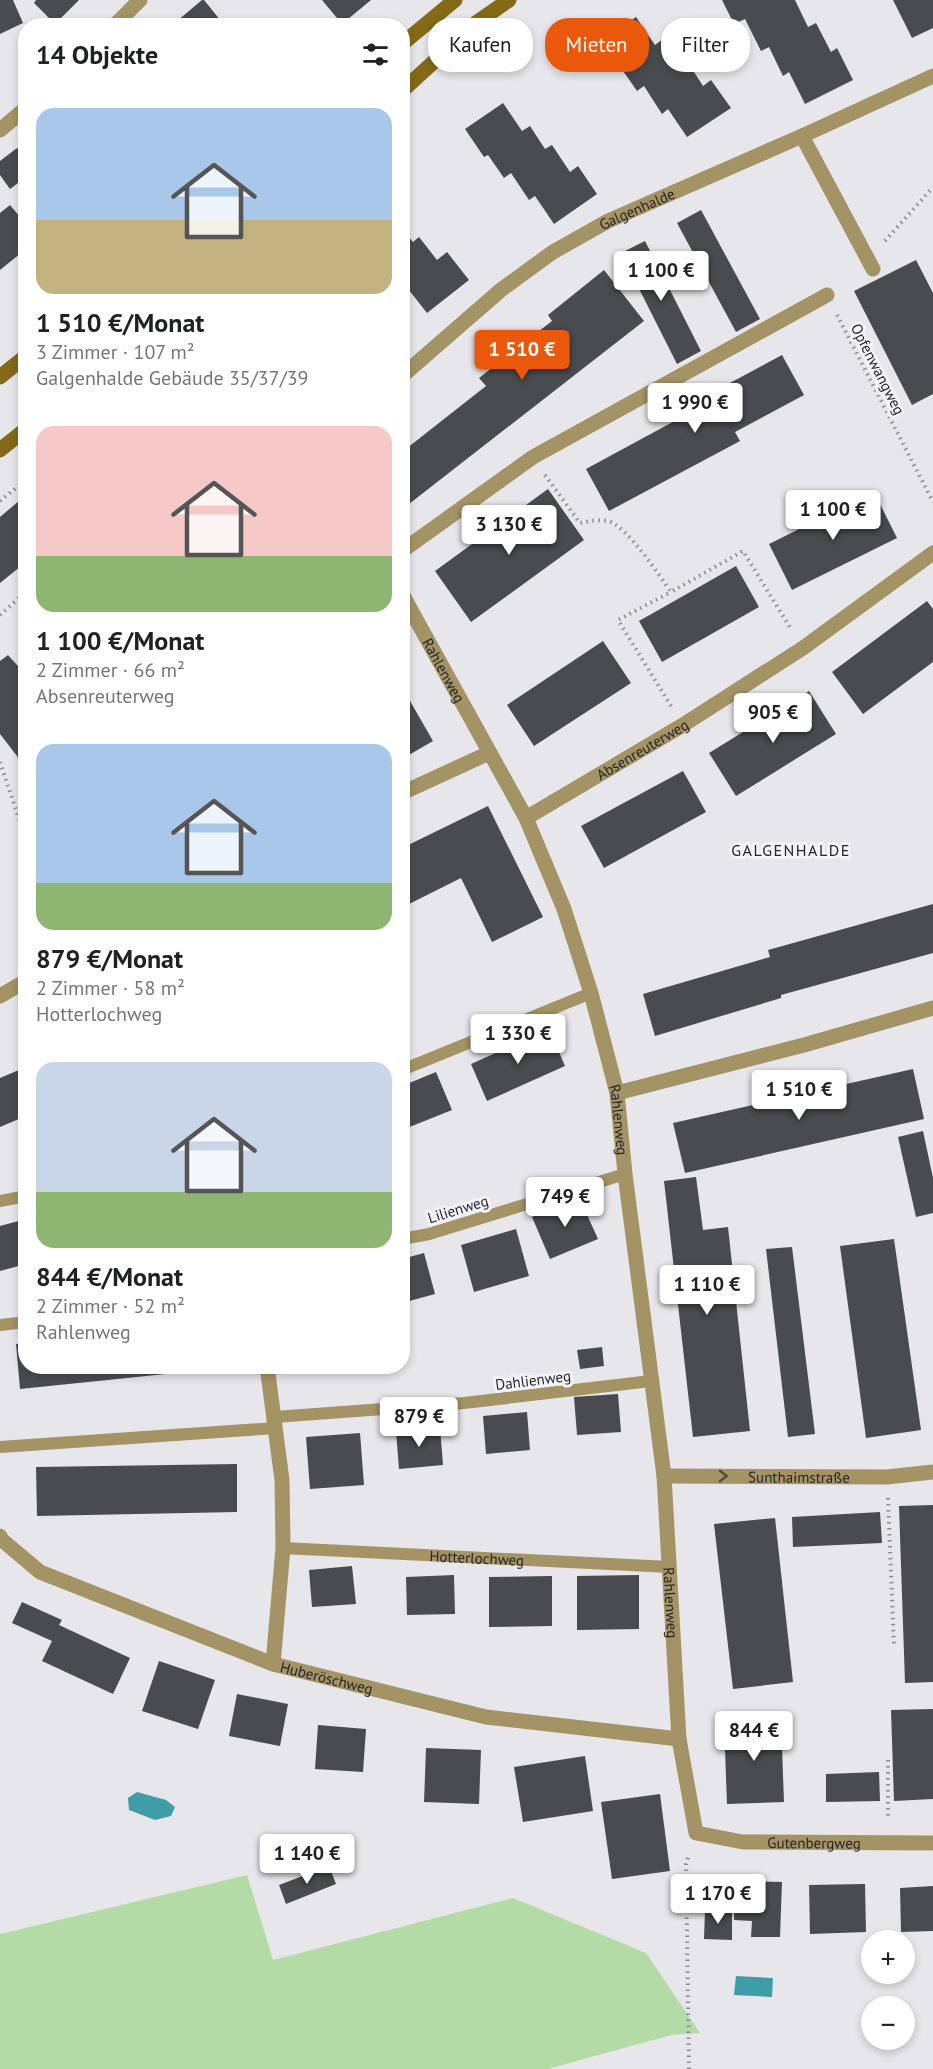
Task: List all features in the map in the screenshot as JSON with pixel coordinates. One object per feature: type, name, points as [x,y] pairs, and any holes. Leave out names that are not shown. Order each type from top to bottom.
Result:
[{"type":"street","points":[[122,18],[140,0]]},
{"type":"street","points":[[410,37],[455,0]]},
{"type":"street","points":[[410,84],[477,23],[509,0]]},
{"type":"street","name":"Galgenhalde","points":[[410,369],[501,289],[553,252],[608,221],[933,76]]},
{"type":"street","points":[[0,130],[18,115]]},
{"type":"street","points":[[802,136],[873,269]]},
{"type":"street","points":[[410,544],[533,457],[827,295]]},
{"type":"street","points":[[0,377],[18,362]]},
{"type":"street","points":[[0,450],[18,435]]},
{"type":"street","name":"Absenreuterweg","points":[[526,818],[683,725],[803,648],[933,553]]},
{"type":"street","name":"Rahlenweg","points":[[410,609],[526,818],[564,909],[591,993],[617,1093],[625,1174],[664,1476],[679,1739],[696,1833]]},
{"type":"street","points":[[410,789],[489,753]]},
{"type":"street","points":[[0,996],[18,986]]},
{"type":"street","points":[[617,1093],[804,1045],[933,1008]]},
{"type":"street","points":[[268,1374],[282,1480],[283,1548],[273,1664]]},
{"type":"street","name":"Sunthaimstraße","points":[[664,1476],[886,1477],[933,1472]]},
{"type":"street","name":"Huberöschweg","points":[[0,1536],[40,1572],[273,1664],[486,1717],[679,1739]]},
{"type":"street","name":"Gutenbergweg","points":[[696,1833],[743,1842],[933,1843]]},
{"type":"lane","points":[[410,1067],[591,993]]},
{"type":"lane","name":"Lilienweg","points":[[410,1238],[429,1234],[625,1174]]},
{"type":"lane","points":[[0,1201],[18,1198]]},
{"type":"lane","points":[[0,1325],[18,1323]]},
{"type":"lane","name":"Dahlienweg","points":[[0,1447],[276,1423],[651,1381]]},
{"type":"lane","name":"Hotterlochweg","points":[[283,1548],[670,1567]]},
{"type":"path","points":[[873,269],[886,238],[933,187]]},
{"type":"path","name":"Opfenwangweg","points":[[827,295],[933,502]]},
{"type":"path","points":[[533,457],[580,523],[597,520],[611,521],[636,544],[671,592]]},
{"type":"path","points":[[0,501],[18,486]]},
{"type":"path","points":[[683,725],[618,620],[743,551],[803,648]]},
{"type":"path","points":[[0,615],[18,599]]},
{"type":"path","points":[[0,762],[18,816]]},
{"type":"path","points":[[886,1477],[894,1647]]},
{"type":"path","points":[[888,1760],[889,1844]]},
{"type":"path","points":[[689,2069],[686,1864],[696,1833]]},
{"type":"green space","points":[[247,1875],[273,1960],[513,1898],[646,1953],[700,2033],[671,2035],[548,2069],[0,2069],[0,1934]]},
{"type":"water","points":[[137,1792],[166,1800],[175,1807],[171,1816],[155,1820],[129,1810],[128,1798]]},
{"type":"water","points":[[736,1976],[773,1978],[772,1997],[734,1995]]},
{"type":"building","points":[[0,0],[13,0],[21,18],[18,18],[18,25],[0,34]]},
{"type":"building","points":[[36,0],[79,0],[61,18],[49,18],[34,3]]},
{"type":"building","points":[[204,0],[219,18],[181,18]]},
{"type":"building","points":[[322,0],[371,0],[349,18],[337,18]]},
{"type":"building","points":[[722,0],[795,0],[808,27],[816,23],[831,52],[837,48],[853,80],[805,104],[789,72],[783,76],[769,47],[761,51],[750,29],[750,18],[731,18]]},
{"type":"building","points":[[893,0],[933,0],[933,28],[912,38]]},
{"type":"building","points":[[649,36],[655,45],[661,40],[661,72],[694,72],[703,86],[711,80],[731,108],[687,137],[668,109],[662,114],[644,86],[637,91],[624,72],[649,72]]},
{"type":"building","points":[[503,103],[522,131],[530,126],[545,149],[552,145],[570,172],[578,166],[597,194],[554,224],[535,196],[529,200],[511,173],[504,178],[488,155],[484,157],[465,129]]},
{"type":"building","points":[[18,149],[18,183],[10,189],[0,175],[0,161]]},
{"type":"building","points":[[10,205],[18,214],[18,255],[0,270],[0,213]]},
{"type":"building","points":[[701,210],[760,319],[736,332],[677,223]]},
{"type":"building","points":[[419,237],[437,260],[447,252],[469,280],[427,313],[410,291],[410,238],[413,242]]},
{"type":"building","points":[[645,241],[701,351],[677,364],[621,253]]},
{"type":"building","points":[[916,260],[933,293],[933,394],[912,405],[854,291]]},
{"type":"building","points":[[604,270],[644,321],[410,503],[410,446],[486,386],[479,378],[552,321],[548,315]]},
{"type":"building","points":[[782,355],[804,395],[735,432],[740,441],[609,511],[586,469],[717,398],[713,392]]},
{"type":"building","points":[[548,489],[584,540],[471,622],[435,571]]},
{"type":"building","points":[[874,492],[897,538],[792,590],[769,544]]},
{"type":"building","points":[[18,502],[18,568],[0,583],[0,517]]},
{"type":"building","points":[[736,566],[759,607],[662,662],[639,621]]},
{"type":"building","points":[[927,601],[933,609],[933,662],[863,714],[832,672]]},
{"type":"building","points":[[603,641],[631,683],[534,746],[507,705]]},
{"type":"building","points":[[8,655],[18,666],[18,759],[0,734],[0,661]]},
{"type":"building","points":[[809,691],[836,734],[736,796],[709,753]]},
{"type":"building","points":[[410,701],[433,741],[410,754]]},
{"type":"building","points":[[683,771],[706,812],[604,868],[581,826]]},
{"type":"building","points":[[488,806],[543,917],[492,942],[461,878],[410,904],[410,844]]},
{"type":"building","points":[[933,904],[933,953],[781,995],[781,998],[655,1036],[643,994],[770,957],[768,950]]},
{"type":"building","points":[[549,1029],[565,1066],[487,1101],[471,1064]]},
{"type":"building","points":[[913,1069],[924,1119],[685,1173],[673,1123]]},
{"type":"building","points":[[18,1070],[18,1119],[0,1127],[0,1078]]},
{"type":"building","points":[[436,1072],[452,1110],[410,1127],[410,1083]]},
{"type":"building","points":[[923,1131],[933,1178],[933,1213],[916,1217],[898,1137]]},
{"type":"building","points":[[696,1177],[703,1230],[728,1227],[750,1431],[693,1437],[664,1181]]},
{"type":"building","points":[[579,1197],[598,1239],[550,1259],[532,1217]]},
{"type":"building","points":[[18,1221],[18,1266],[0,1271],[0,1226]]},
{"type":"building","points":[[516,1229],[529,1276],[474,1292],[461,1245]]},
{"type":"building","points":[[894,1239],[921,1430],[866,1438],[840,1246]]},
{"type":"building","points":[[792,1247],[815,1434],[788,1437],[766,1249]]},
{"type":"building","points":[[424,1253],[435,1294],[410,1301],[410,1257]]},
{"type":"building","points":[[16,1344],[18,1344],[18,1366]]},
{"type":"building","points":[[602,1347],[604,1366],[580,1369],[577,1350]]},
{"type":"building","points":[[19,1374],[166,1374],[20,1389]]},
{"type":"building","points":[[618,1394],[621,1432],[577,1435],[574,1397]]},
{"type":"building","points":[[527,1412],[530,1450],[486,1454],[483,1416]]},
{"type":"building","points":[[440,1427],[443,1465],[399,1469],[396,1431]]},
{"type":"building","points":[[360,1433],[364,1485],[310,1489],[306,1437]]},
{"type":"building","points":[[237,1464],[237,1512],[37,1516],[36,1467]]},
{"type":"building","points":[[933,1505],[933,1682],[905,1683],[899,1506]]},
{"type":"building","points":[[880,1512],[882,1543],[793,1547],[792,1517]]},
{"type":"building","points":[[775,1518],[793,1682],[733,1689],[714,1524]]},
{"type":"building","points":[[352,1566],[356,1604],[312,1607],[309,1570]]},
{"type":"building","points":[[454,1575],[455,1614],[407,1615],[406,1577]]},
{"type":"building","points":[[639,1575],[639,1629],[577,1630],[577,1576]]},
{"type":"building","points":[[552,1576],[552,1626],[489,1627],[489,1577]]},
{"type":"building","points":[[22,1602],[62,1620],[59,1625],[130,1658],[113,1694],[42,1661],[52,1641],[12,1623]]},
{"type":"building","points":[[159,1661],[215,1680],[198,1729],[142,1711]]},
{"type":"building","points":[[237,1694],[288,1704],[280,1746],[229,1736]]},
{"type":"building","points":[[933,1709],[933,1799],[894,1801],[891,1710]]},
{"type":"building","points":[[781,1720],[784,1802],[727,1804],[724,1722]]},
{"type":"building","points":[[318,1725],[366,1729],[363,1772],[315,1769]]},
{"type":"building","points":[[426,1748],[481,1750],[479,1804],[424,1802]]},
{"type":"building","points":[[585,1756],[593,1811],[523,1822],[514,1767]]},
{"type":"building","points":[[879,1772],[880,1801],[826,1802],[826,1774]]},
{"type":"building","points":[[660,1794],[670,1871],[612,1879],[601,1802]]},
{"type":"building","points":[[329,1866],[336,1884],[286,1904],[279,1885]]},
{"type":"building","points":[[735,1881],[782,1882],[780,1937],[751,1937],[752,1921],[734,1920]]},
{"type":"building","points":[[865,1884],[866,1930],[861,1930],[861,1932],[810,1934],[809,1885]]},
{"type":"building","points":[[933,1886],[933,1931],[901,1930],[900,1888]]},
{"type":"building","points":[[705,1910],[732,1911],[732,1940],[704,1939]]},
{"type":"district","name":"GALGENHALDE","points":[[791,850]]}]
